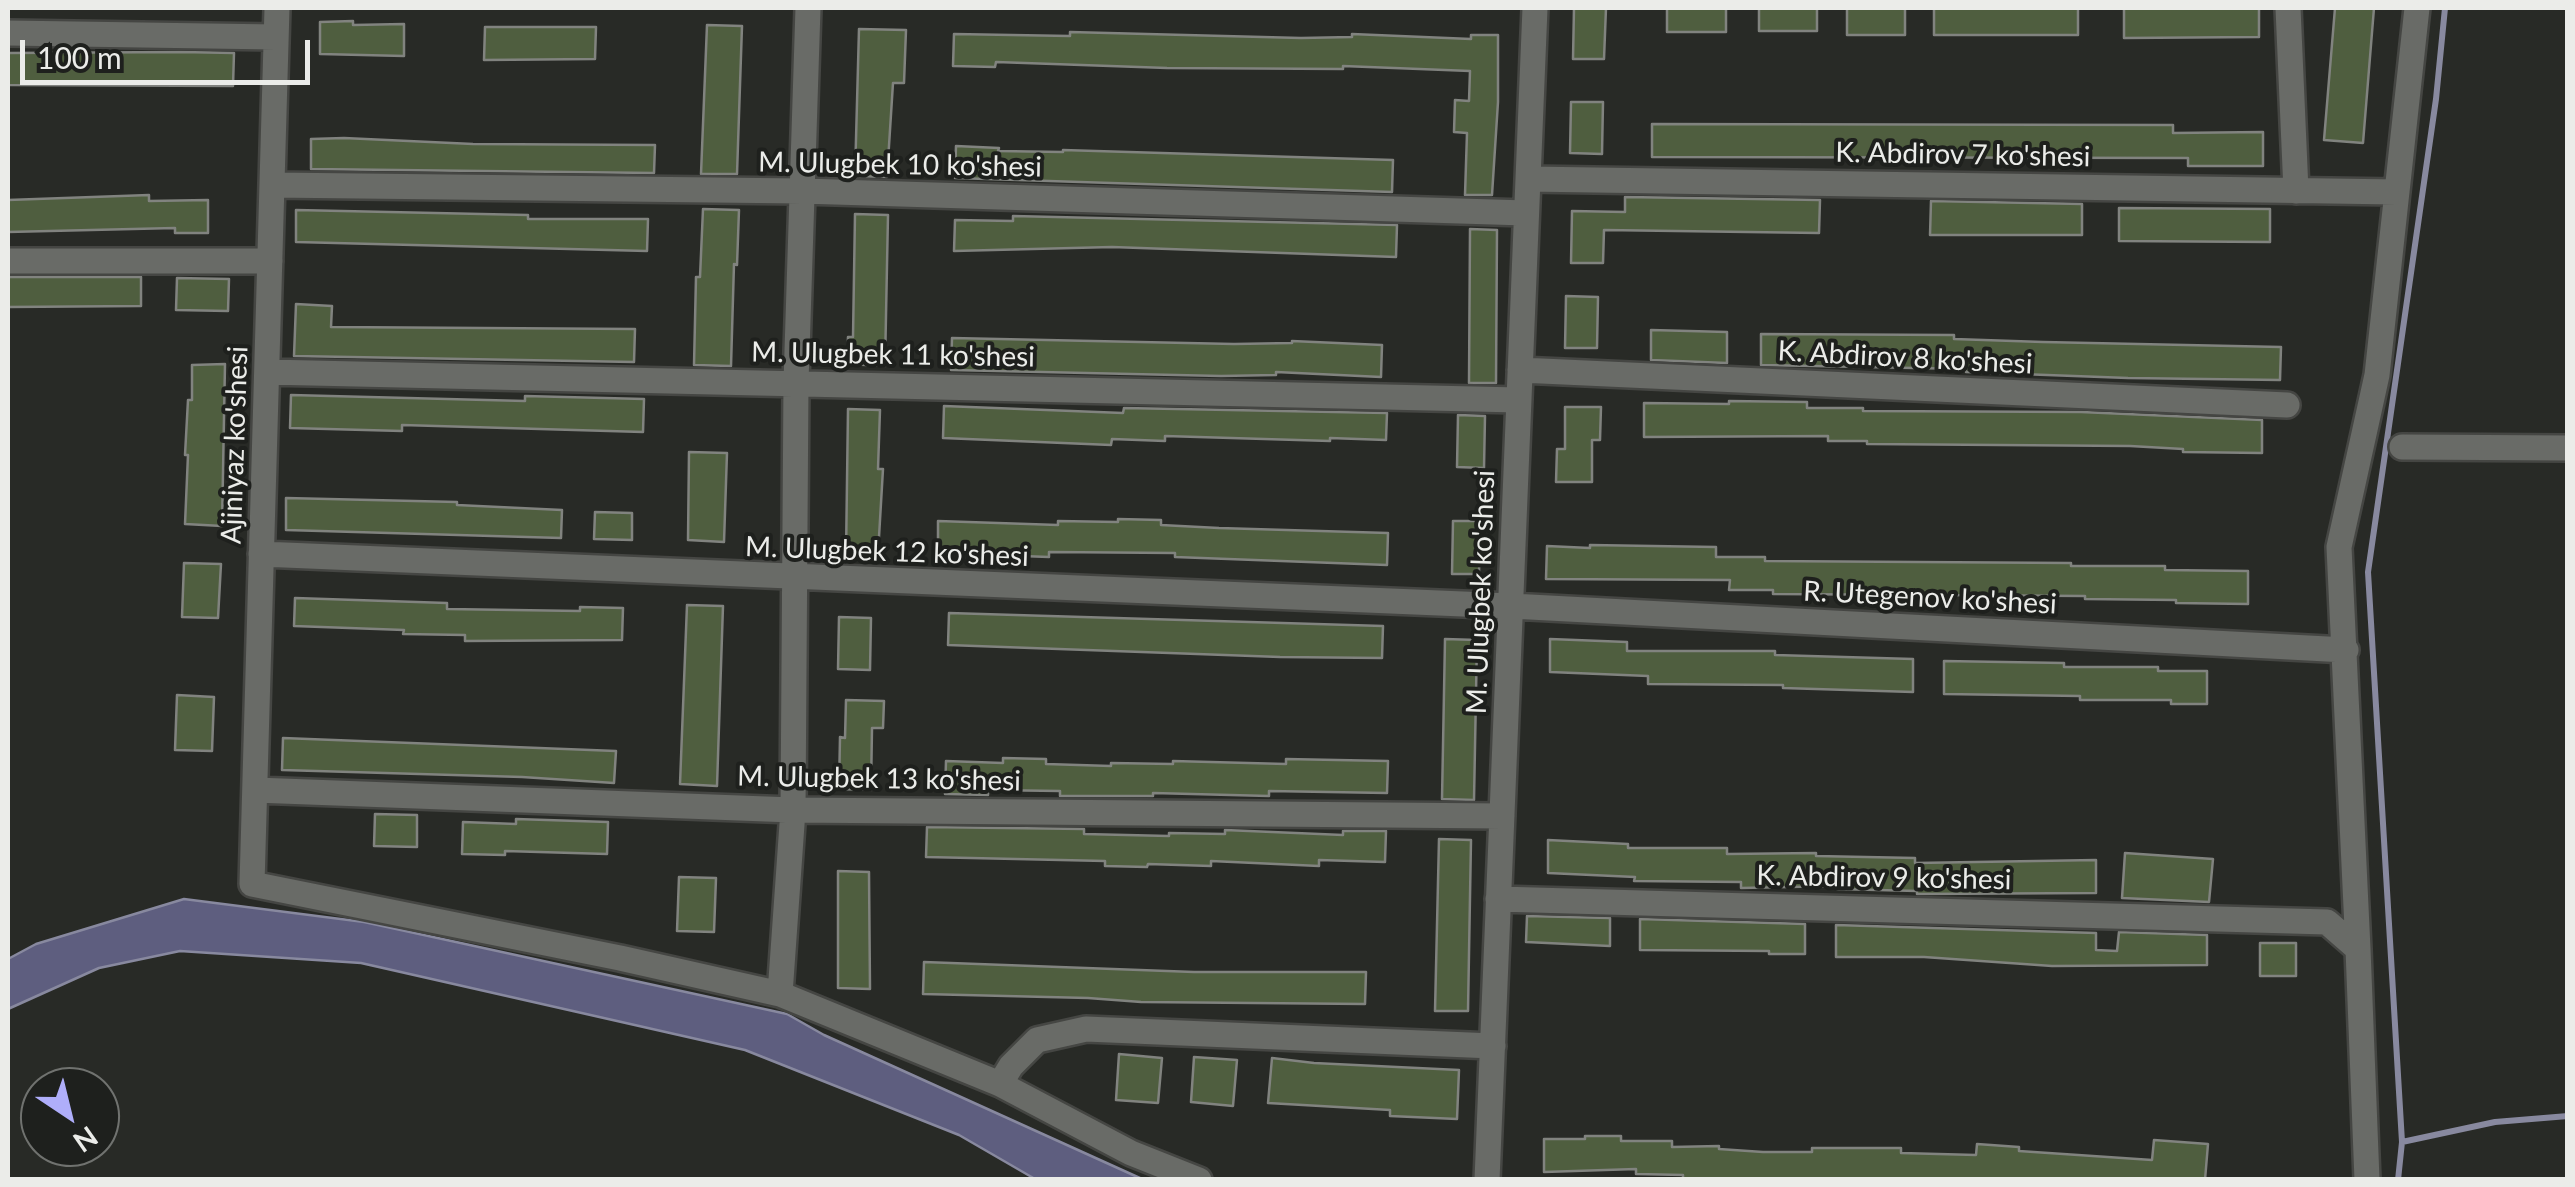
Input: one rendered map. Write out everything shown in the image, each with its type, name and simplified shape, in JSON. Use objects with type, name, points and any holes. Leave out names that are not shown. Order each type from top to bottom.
[{"type":"street","name":"Ajiniyaz ko'shesi","points":[[277,8],[252,884],[780,994]]},
{"type":"street","points":[[808,8],[796,382],[793,810],[780,994],[1000,1084],[1130,1153],[1199,1180]]},
{"type":"street","name":"M. Ulugbek ko'shesi","points":[[1488,1180],[1535,8]]},
{"type":"street","points":[[2288,8],[2296,190]]},
{"type":"street","points":[[2367,1180],[2340,546],[2376,375],[2417,8]]},
{"type":"street","points":[[8,33],[276,37]]},
{"type":"street","name":"K. Abdirov 7 ko'shesi","points":[[1528,179],[2397,192]]},
{"type":"street","name":"M. Ulugbek 10 ko'shesi","points":[[272,186],[802,192],[1526,213]]},
{"type":"street","points":[[8,262],[270,262]]},
{"type":"street","name":"K. Abdirov 8 ko'shesi","points":[[1520,370],[2287,405]]},
{"type":"street","name":"M. Ulugbek 11 ko'shesi","points":[[267,372],[1518,400]]},
{"type":"street","points":[[2402,447],[2568,448]]},
{"type":"street","name":"M. Ulugbek 12 ko'shesi","points":[[262,554],[1511,606]]},
{"type":"street","name":"R. Utegenov ko'shesi","points":[[1511,606],[2346,650]]},
{"type":"street","name":"M. Ulugbek 13 ko'shesi","points":[[255,790],[793,810],[1502,816]]},
{"type":"street","name":"K. Abdirov 9 ko'shesi","points":[[1498,898],[2268,918],[2326,922],[2358,949]]},
{"type":"street","points":[[1000,1084],[1036,1040],[1086,1030],[1493,1046]]},
{"type":"water","points":[[184,899],[364,922],[787,1014],[824,1035],[1142,1179],[1035,1179],[959,1135],[745,1050],[361,963],[180,951],[99,968],[8,1009],[8,959],[36,944]]},
{"type":"building","points":[[1574,8],[1606,8],[1604,59],[1573,59]]},
{"type":"building","points":[[1667,8],[1726,8],[1726,32],[1667,32]]},
{"type":"building","points":[[1759,8],[1817,8],[1817,31],[1759,31]]},
{"type":"building","points":[[1847,8],[1905,8],[1905,35],[1847,35]]},
{"type":"building","points":[[1934,8],[2078,8],[2078,35],[1934,35]]},
{"type":"building","points":[[2124,8],[2259,8],[2259,37],[2124,38]]},
{"type":"building","points":[[2335,8],[2374,8],[2363,143],[2324,140]]},
{"type":"building","points":[[353,21],[353,25],[404,24],[404,56],[320,54],[320,22]]},
{"type":"building","points":[[707,25],[742,26],[737,174],[701,174]]},
{"type":"building","points":[[485,27],[596,27],[595,59],[484,60]]},
{"type":"building","points":[[859,29],[906,30],[904,83],[893,83],[887,177],[855,176]]},
{"type":"building","points":[[1070,32],[1301,38],[1352,34],[1471,39],[1471,35],[1498,35],[1492,195],[1465,195],[1467,133],[1454,132],[1455,100],[1469,101],[1470,71],[996,62],[995,67],[953,66],[954,34],[1070,36]]},
{"type":"building","points":[[8,53],[234,53],[233,86],[8,85]]},
{"type":"building","points":[[1571,102],[1603,102],[1602,154],[1570,153]]},
{"type":"building","points":[[1652,124],[2173,125],[2173,133],[2263,132],[2263,166],[2188,166],[2188,158],[1652,157]]},
{"type":"building","points":[[311,139],[473,144],[655,145],[654,173],[311,169]]},
{"type":"building","points":[[956,146],[999,148],[998,151],[1393,160],[1392,192],[955,178]]},
{"type":"building","points":[[149,195],[149,201],[208,200],[208,233],[175,233],[175,228],[8,232],[8,200]]},
{"type":"building","points":[[1625,197],[1820,200],[1819,233],[1604,230],[1603,263],[1571,263],[1572,211],[1625,212]]},
{"type":"building","points":[[1931,201],[2082,204],[2082,235],[1930,235]]},
{"type":"building","points":[[2119,208],[2270,209],[2270,242],[2119,241]]},
{"type":"building","points":[[703,209],[739,210],[731,366],[694,365],[696,277],[700,277]]},
{"type":"building","points":[[296,210],[528,215],[528,219],[648,219],[647,251],[296,242]]},
{"type":"building","points":[[855,214],[888,215],[885,366],[847,364],[848,337],[853,337]]},
{"type":"building","points":[[1013,216],[1397,225],[1396,257],[1112,247],[954,251],[955,220],[1013,221]]},
{"type":"building","points":[[1470,229],[1497,230],[1496,383],[1469,383]]},
{"type":"building","points":[[8,277],[141,277],[141,306],[8,307]]},
{"type":"building","points":[[177,278],[229,279],[228,311],[176,310]]},
{"type":"building","points":[[1566,296],[1598,297],[1597,348],[1565,348]]},
{"type":"building","points":[[296,304],[332,306],[331,327],[635,329],[634,362],[294,356]]},
{"type":"building","points":[[1651,330],[1727,332],[1727,363],[1651,360]]},
{"type":"building","points":[[1761,334],[1954,335],[1954,339],[2281,347],[2280,380],[1761,365]]},
{"type":"building","points":[[952,338],[1382,345],[1381,377],[1276,372],[1221,376],[951,370]]},
{"type":"building","points":[[225,364],[222,526],[185,524],[185,455],[192,365]]},
{"type":"building","points":[[291,395],[525,401],[525,396],[644,399],[643,432],[402,425],[402,431],[290,428]]},
{"type":"building","points":[[1807,402],[1807,408],[1863,411],[2081,412],[2262,420],[2262,453],[2183,452],[2130,446],[1867,444],[1828,441],[1828,436],[1644,437],[1644,403]]},
{"type":"building","points":[[944,406],[1123,413],[1124,408],[1387,413],[1386,440],[1165,436],[1165,441],[1112,439],[1111,445],[943,438]]},
{"type":"building","points":[[1565,407],[1601,407],[1600,440],[1592,440],[1592,482],[1556,482],[1557,449],[1565,449]]},
{"type":"building","points":[[848,409],[880,410],[878,469],[883,469],[878,554],[846,554]]},
{"type":"building","points":[[1458,415],[1485,416],[1484,468],[1457,467]]},
{"type":"building","points":[[689,452],[727,453],[724,542],[688,540]]},
{"type":"building","points":[[286,498],[457,502],[562,510],[561,538],[286,530]]},
{"type":"building","points":[[595,512],[632,513],[632,540],[594,539]]},
{"type":"building","points":[[1161,520],[1161,525],[1388,533],[1387,565],[1175,557],[1175,553],[1049,552],[1049,557],[938,553],[938,521],[1058,525],[1058,521]]},
{"type":"building","points":[[1453,521],[1480,521],[1479,574],[1452,574]]},
{"type":"building","points":[[1547,546],[1716,547],[1716,557],[1765,557],[1765,561],[2071,563],[2248,571],[2248,604],[2085,596],[1773,594],[1773,590],[1729,590],[1730,580],[1546,579]]},
{"type":"building","points":[[184,563],[221,564],[218,618],[182,617]]},
{"type":"building","points":[[295,598],[447,603],[447,609],[623,608],[622,640],[465,641],[465,635],[294,626]]},
{"type":"building","points":[[687,605],[723,606],[717,786],[680,784]]},
{"type":"building","points":[[949,613],[1383,626],[1382,658],[948,645]]},
{"type":"building","points":[[839,617],[871,618],[870,670],[838,669]]},
{"type":"building","points":[[1445,639],[1477,640],[1474,800],[1442,799]]},
{"type":"building","points":[[1550,639],[1627,642],[1627,651],[1775,651],[1775,655],[1913,659],[1913,692],[1783,685],[1648,684],[1648,676],[1550,672]]},
{"type":"building","points":[[1944,661],[2207,671],[2207,704],[2080,700],[2080,696],[1944,694]]},
{"type":"building","points":[[177,695],[214,697],[212,751],[175,750]]},
{"type":"building","points":[[846,700],[884,701],[883,728],[872,728],[871,790],[839,789],[840,737],[845,738]]},
{"type":"building","points":[[283,738],[616,751],[614,783],[282,770]]},
{"type":"building","points":[[1003,758],[1111,766],[1173,761],[1388,761],[1387,793],[1269,791],[1269,796],[1060,796],[1060,791],[988,790],[988,795],[945,794],[946,761],[1003,763]]},
{"type":"building","points":[[375,814],[417,815],[417,847],[374,846]]},
{"type":"building","points":[[516,819],[608,822],[607,854],[462,854],[463,822],[516,824]]},
{"type":"building","points":[[927,827],[1084,829],[1084,834],[1169,836],[1225,834],[1225,830],[1343,835],[1343,831],[1386,831],[1385,862],[1319,860],[1319,866],[1211,861],[1211,866],[1147,867],[1105,866],[1105,861],[926,857]]},
{"type":"building","points":[[1439,839],[1471,840],[1468,1011],[1435,1011]]},
{"type":"building","points":[[1548,840],[1628,844],[1628,848],[1727,848],[1727,854],[1915,858],[1915,863],[2096,860],[2096,893],[1917,894],[1837,886],[1741,888],[1741,882],[1634,881],[1635,877],[1548,873]]},
{"type":"building","points":[[2125,853],[2213,859],[2209,902],[2122,898]]},
{"type":"building","points":[[838,871],[869,872],[870,989],[838,988]]},
{"type":"building","points":[[679,877],[716,878],[714,932],[677,931]]},
{"type":"building","points":[[1527,916],[1610,918],[1610,946],[1526,942]]},
{"type":"building","points":[[1640,919],[1805,924],[1805,954],[1640,950]]},
{"type":"building","points":[[1836,925],[2096,933],[2096,950],[2117,951],[2119,932],[2207,935],[2207,965],[2052,966],[1924,957],[1836,957]]},
{"type":"building","points":[[2260,943],[2296,943],[2296,976],[2260,976]]},
{"type":"building","points":[[924,962],[1194,972],[1366,972],[1365,1004],[1141,1002],[923,994]]},
{"type":"building","points":[[1119,1054],[1162,1058],[1158,1103],[1116,1100]]},
{"type":"building","points":[[1194,1057],[1237,1060],[1233,1106],[1191,1102]]},
{"type":"building","points":[[1272,1058],[1459,1070],[1457,1119],[1390,1116],[1390,1110],[1268,1103]]},
{"type":"building","points":[[1621,1136],[1621,1141],[1672,1141],[1672,1147],[1719,1146],[1763,1152],[1901,1148],[1901,1153],[1976,1155],[1977,1144],[2019,1147],[2019,1151],[2152,1160],[2154,1140],[2208,1144],[2205,1180],[1683,1180],[1683,1175],[1636,1174],[1636,1169],[1544,1172],[1544,1139]]},
{"type":"waterway","points":[[2398,1180],[2402,1142],[2368,572],[2436,99],[2445,8]]},
{"type":"waterway","points":[[2402,1142],[2495,1122],[2568,1116]]}]
